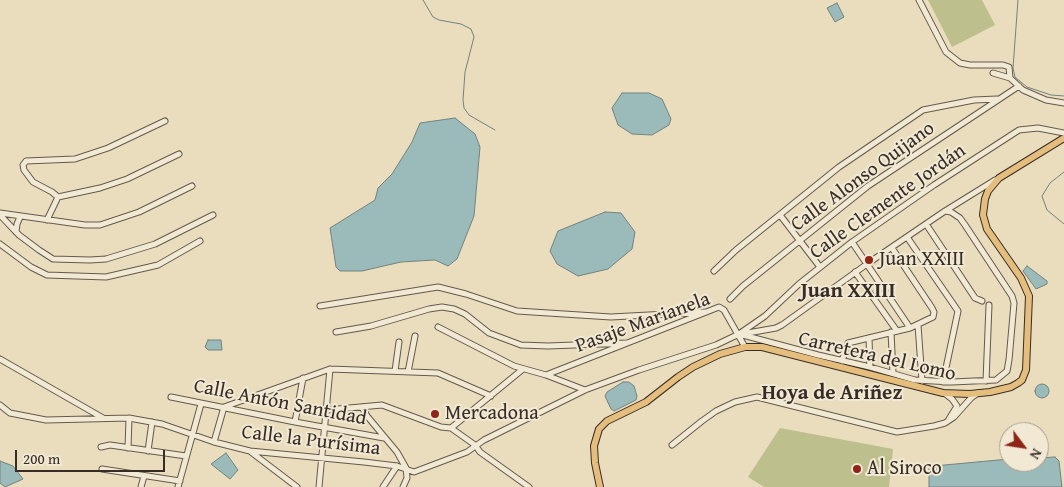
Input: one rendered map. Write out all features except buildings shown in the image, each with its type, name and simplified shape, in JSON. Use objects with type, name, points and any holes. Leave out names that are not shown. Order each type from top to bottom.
[{"type":"main road","name":"Carretera del Lomo","points":[[600,487],[594,446],[599,430],[607,421],[635,409],[678,376],[720,354],[730,351],[746,347],[762,347],[943,393],[970,394],[1012,387],[1022,380],[1026,370],[1029,296],[1021,278],[987,230],[983,215],[985,199],[988,191],[999,178],[1064,138]]},
{"type":"street","points":[[919,0],[946,52],[951,57],[960,63],[970,65],[1003,65],[1009,67],[1010,78]]},
{"type":"street","points":[[993,73],[1010,78],[1023,90],[1046,100],[1064,103]]},
{"type":"street","name":"Calle Alonso Quijano","points":[[730,299],[742,286],[868,186],[1019,86]]},
{"type":"street","points":[[714,271],[736,250],[839,167],[923,110],[974,100],[998,99]]},
{"type":"street","points":[[165,121],[108,148],[75,159],[26,161],[23,165],[24,170],[34,182],[58,197],[100,188],[127,179],[179,154]]},
{"type":"street","name":"Calle Clemente Jordán","points":[[475,445],[585,390],[725,342],[765,316],[799,284],[852,242],[934,185],[1019,130],[1038,128],[1064,133]]},
{"type":"street","points":[[739,334],[776,328],[782,325],[855,272],[999,178]]},
{"type":"street","points":[[0,214],[85,225],[100,224],[139,212],[192,186]]},
{"type":"street","points":[[47,220],[58,197]]},
{"type":"street","points":[[739,334],[922,381],[996,380],[1007,371],[1014,303],[1012,296],[966,225],[960,218],[946,211]]},
{"type":"street","points":[[0,214],[16,232],[39,250],[53,259],[61,260],[106,259],[154,244],[213,214]]},
{"type":"street","points":[[780,215],[820,267]]},
{"type":"street","points":[[16,232],[20,217]]},
{"type":"street","points":[[926,224],[975,298],[982,301]]},
{"type":"street","points":[[907,237],[958,310],[942,382]]},
{"type":"street","points":[[0,244],[31,267],[47,275],[106,277],[158,265],[200,241]]},
{"type":"street","points":[[852,242],[910,328]]},
{"type":"street","points":[[842,360],[848,343],[910,328],[933,317],[934,312],[932,308],[892,248]]},
{"type":"street","points":[[855,272],[894,332],[893,373]]},
{"type":"street","points":[[320,306],[438,287],[518,311],[611,317],[705,312]]},
{"type":"street","points":[[986,381],[989,305]]},
{"type":"street","points":[[336,332],[371,326],[442,307],[454,309],[465,314],[488,333],[521,345],[548,346],[627,343]]},
{"type":"street","name":"Pasaje Marianela","points":[[546,375],[719,307],[724,310],[739,334]]},
{"type":"street","points":[[918,325],[922,381]]},
{"type":"street","points":[[438,327],[523,369],[546,375],[585,390]]},
{"type":"street","points":[[739,334],[746,347]]},
{"type":"street","points":[[408,372],[415,336]]},
{"type":"street","points":[[869,338],[870,367]]},
{"type":"street","points":[[395,372],[399,342]]},
{"type":"street","points":[[725,342],[730,351]]},
{"type":"street","points":[[716,345],[720,354]]},
{"type":"street","points":[[0,359],[103,418]]},
{"type":"street","points":[[214,442],[224,408],[330,369],[438,373],[492,396]]},
{"type":"street","points":[[319,487],[330,369]]},
{"type":"street","points":[[451,428],[523,369]]},
{"type":"street","points":[[295,422],[303,378]]},
{"type":"street","points":[[672,445],[716,411],[735,402],[756,397],[897,432],[945,423],[980,392]]},
{"type":"street","points":[[943,393],[952,398],[957,406],[945,423]]},
{"type":"street","name":"Calle Antón Santidad","points":[[171,397],[384,438]]},
{"type":"street","points":[[102,469],[179,484],[201,404]]},
{"type":"street","name":"Calle la Purísima","points":[[0,405],[10,413],[46,420],[68,421],[129,418],[152,422],[250,452],[397,466],[414,472],[467,452],[475,445]]},
{"type":"street","points":[[327,410],[382,405],[441,427],[451,428],[475,445],[480,452],[529,487]]},
{"type":"street","points":[[362,407],[384,438],[397,452],[406,468],[407,478],[403,487]]},
{"type":"street","points":[[128,448],[129,418]]},
{"type":"street","points":[[148,451],[152,422]]},
{"type":"street","points":[[101,446],[110,445],[186,456]]},
{"type":"street","points":[[250,452],[297,487]]},
{"type":"street","points":[[383,487],[397,466]]},
{"type":"street","points":[[142,487],[144,476]]},
{"type":"green space","points":[[928,0],[982,0],[995,25],[952,47]]},
{"type":"green space","points":[[780,428],[893,449],[889,487],[764,487],[748,477]]},
{"type":"water","points":[[837,3],[844,17],[835,22],[827,8]]},
{"type":"water","points":[[622,93],[649,93],[662,99],[671,119],[669,125],[652,135],[632,134],[618,125],[612,108]]},
{"type":"water","points":[[455,118],[475,134],[480,147],[474,216],[457,259],[448,266],[435,260],[401,262],[362,271],[340,271],[336,267],[330,228],[375,200],[378,188],[392,174],[412,142],[420,123]]},
{"type":"water","points":[[605,212],[621,213],[635,232],[632,249],[608,269],[578,276],[557,264],[550,251],[558,231]]},
{"type":"water","points":[[1027,266],[1047,281],[1047,284],[1036,289],[1023,271]]},
{"type":"water","points":[[208,340],[221,340],[222,350],[208,350],[205,347]]},
{"type":"water","points":[[623,382],[629,382],[634,386],[637,396],[636,400],[614,411],[611,409],[605,396],[607,392]]},
{"type":"water","points":[[1039,384],[1045,384],[1049,391],[1045,398],[1039,398],[1035,394],[1035,388]]},
{"type":"water","points":[[226,453],[238,470],[230,479],[211,464]]},
{"type":"water","points":[[1049,457],[1055,457],[1059,461],[1062,487],[929,487],[929,468],[934,466],[999,460],[999,472],[1049,472]]},
{"type":"water","points":[[0,461],[13,466],[23,479],[5,487],[0,483]]},
{"type":"waterway","points":[[423,0],[433,17],[461,24],[471,29],[474,37],[465,72],[464,108],[469,115],[495,130]]},
{"type":"waterway","points":[[1018,0],[1013,68],[1015,77],[1027,87],[1051,95],[1064,96]]},
{"type":"waterway","points":[[1064,172],[1050,183],[1042,196],[1047,210],[1064,224]]},
{"type":"place","name":"Juan XXIII","points":[[869,260]]},
{"type":"place","name":"Mercadona","points":[[435,414]]},
{"type":"place","name":"Al Siroco","points":[[857,469]]},
{"type":"district","name":"Juan XXIII","points":[[848,292]]},
{"type":"district","name":"Hoya de Ariñez","points":[[832,394]]}]
